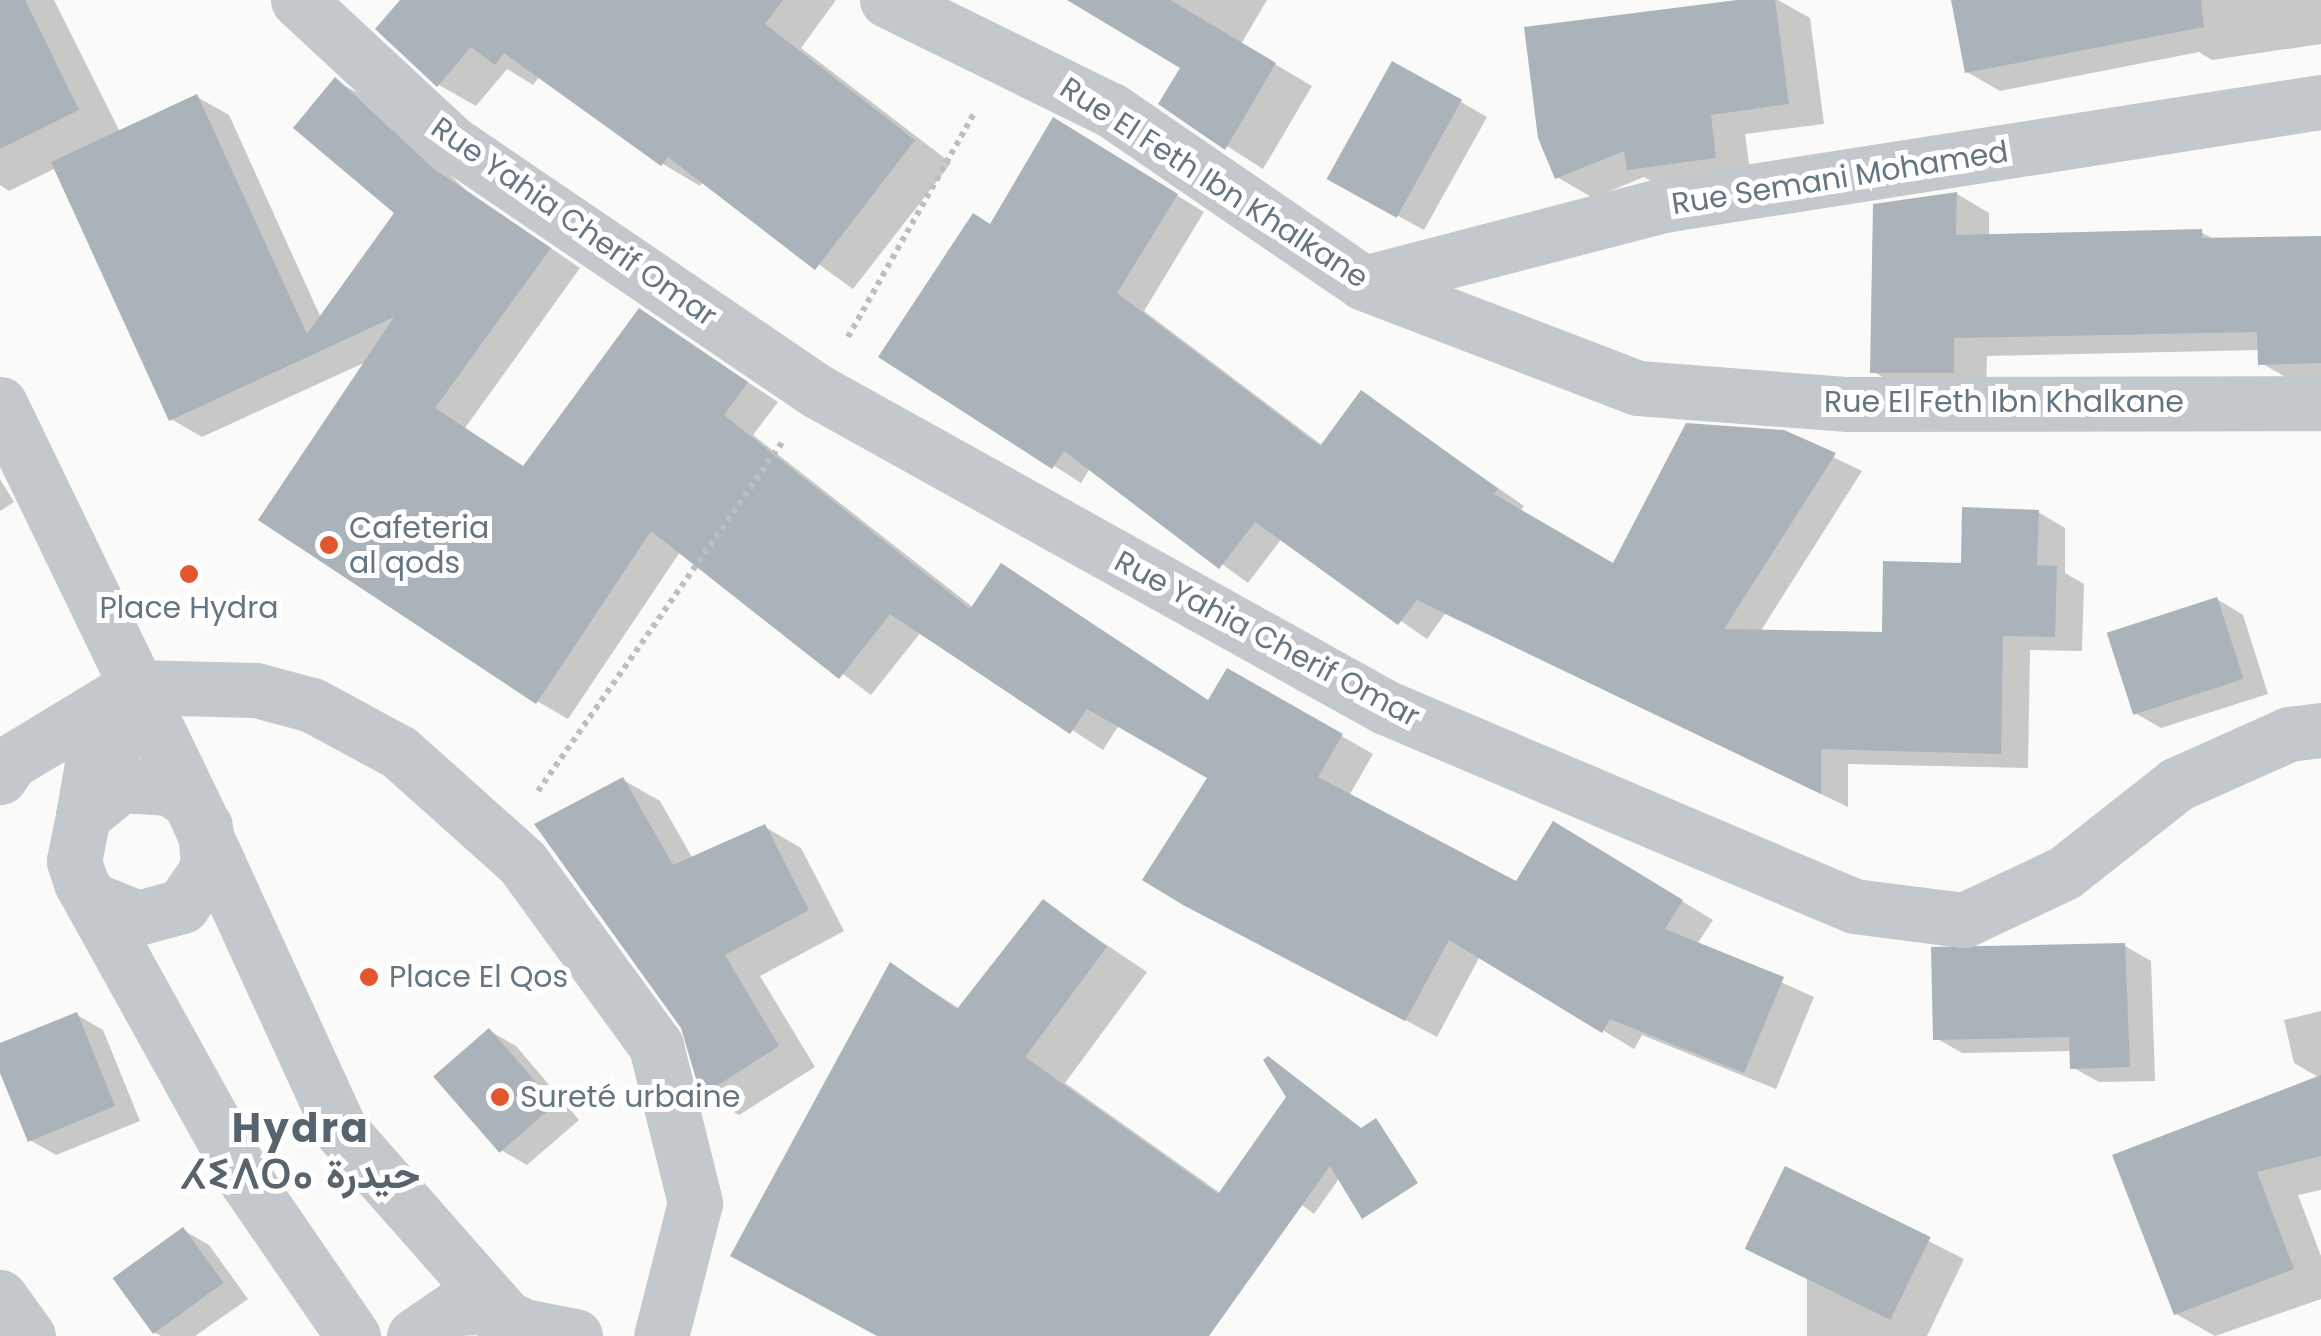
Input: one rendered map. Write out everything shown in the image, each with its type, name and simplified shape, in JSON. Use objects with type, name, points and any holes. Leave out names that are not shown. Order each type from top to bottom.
[{"type":"street","name":"Rue Yahia Cherif Omar","points":[[298,0],[452,143],[817,391],[1384,707],[1854,906],[1964,920],[2064,874],[2177,784],[2289,734],[2321,730]]},
{"type":"street","name":"Rue El Feth Ibn Khalkane","points":[[886,0],[1007,55],[1111,110],[1364,283],[1638,388],[1848,404],[2321,402]]},
{"type":"street","name":"Rue Semani Mohamed","points":[[1364,283],[1662,205],[2321,102]]},
{"type":"street","points":[[0,404],[142,703],[203,821],[339,1128],[533,1328]]},
{"type":"street","points":[[3,763],[142,703],[256,690],[312,705],[399,752],[522,862],[656,1046],[696,1203],[661,1336]]},
{"type":"street","points":[[142,703],[92,764],[74,861],[247,1182],[353,1336]]},
{"type":"street","points":[[83,816],[121,785],[146,783],[170,788],[203,821],[208,868],[182,906],[138,918],[96,901]]},
{"type":"street","points":[[0,1297],[28,1336]]},
{"type":"street","points":[[414,1336],[455,1308],[533,1328]]},
{"type":"path","points":[[502,845],[817,391],[1007,55]]},
{"type":"building","points":[[0,0],[25,0],[79,110],[0,149]]},
{"type":"building","points":[[400,0],[783,0],[765,24],[915,140],[815,270],[668,157],[661,166],[504,53],[495,65],[471,47],[437,87],[375,29]]},
{"type":"building","points":[[1067,0],[1170,0],[1276,63],[1225,150],[1158,104],[1180,68]]},
{"type":"building","points":[[1737,0],[1775,0],[1789,104],[1711,115],[1716,158],[1627,170],[1624,151],[1555,179],[1538,138],[1524,27]]},
{"type":"building","points":[[1951,0],[2201,0],[2204,27],[1965,73]]},
{"type":"building","points":[[1392,61],[1462,100],[1397,218],[1327,179]]},
{"type":"building","points":[[335,77],[434,169],[551,248],[435,408],[523,466],[639,308],[748,382],[724,415],[970,609],[1001,563],[1208,700],[1227,668],[1343,734],[1318,777],[1516,881],[1553,821],[1683,900],[1665,929],[1784,977],[1744,1073],[1610,1019],[1602,1033],[1449,940],[1405,1021],[1183,905],[1142,880],[1207,778],[1087,709],[1070,734],[890,614],[839,679],[651,531],[536,704],[258,520],[394,317],[169,421],[51,162],[197,94],[307,334],[394,213],[293,128]]},
{"type":"building","points":[[1053,117],[1178,194],[1117,293],[1320,446],[1361,390],[1498,489],[1494,494],[1613,563],[1686,423],[1784,430],[1836,453],[1724,629],[1882,632],[1883,561],[1961,563],[1962,507],[2039,510],[2037,565],[2057,566],[2055,637],[2003,636],[2001,754],[1821,749],[1821,794],[1417,600],[1398,625],[1255,522],[1219,569],[1064,451],[1052,469],[878,357],[973,213],[990,224]]},
{"type":"building","points":[[1957,192],[1956,235],[2202,229],[2202,238],[2321,236],[2321,363],[2258,365],[2257,332],[1954,338],[1954,373],[1870,373],[1873,204]]},
{"type":"building","points":[[2217,597],[2244,679],[2133,715],[2107,633]]},
{"type":"building","points":[[623,777],[673,865],[765,824],[809,910],[725,955],[779,1046],[701,1096],[681,1028],[534,824]]},
{"type":"building","points":[[1043,899],[1107,947],[1025,1057],[1218,1194],[1286,1097],[1263,1060],[1268,1056],[1361,1128],[1376,1118],[1418,1183],[1362,1219],[1330,1166],[1209,1336],[877,1336],[730,1256],[890,962],[957,1009]]},
{"type":"building","points":[[2125,943],[2130,1067],[2070,1069],[2069,1037],[1933,1040],[1931,947]]},
{"type":"building","points":[[77,1012],[115,1106],[28,1142],[0,1073],[0,1043]]},
{"type":"building","points":[[489,1028],[555,1104],[499,1153],[433,1077]]},
{"type":"building","points":[[2321,1075],[2321,1156],[2257,1172],[2294,1269],[2174,1315],[2112,1155]]},
{"type":"building","points":[[1785,1166],[1931,1237],[1890,1320],[1745,1249]]},
{"type":"building","points":[[183,1227],[224,1283],[153,1334],[113,1278]]},
{"type":"place","name":"Cafeteria al qods","points":[[329,545]]},
{"type":"place","name":"Place Hydra","points":[[189,574]]},
{"type":"place","name":"Place El Qos","points":[[369,977]]},
{"type":"place","name":"Sureté urbaine","points":[[500,1097]]},
{"type":"district","name":"Hydra ⵃⵉⴷⵔⴰ حيدرة","points":[[301,1151]]}]
